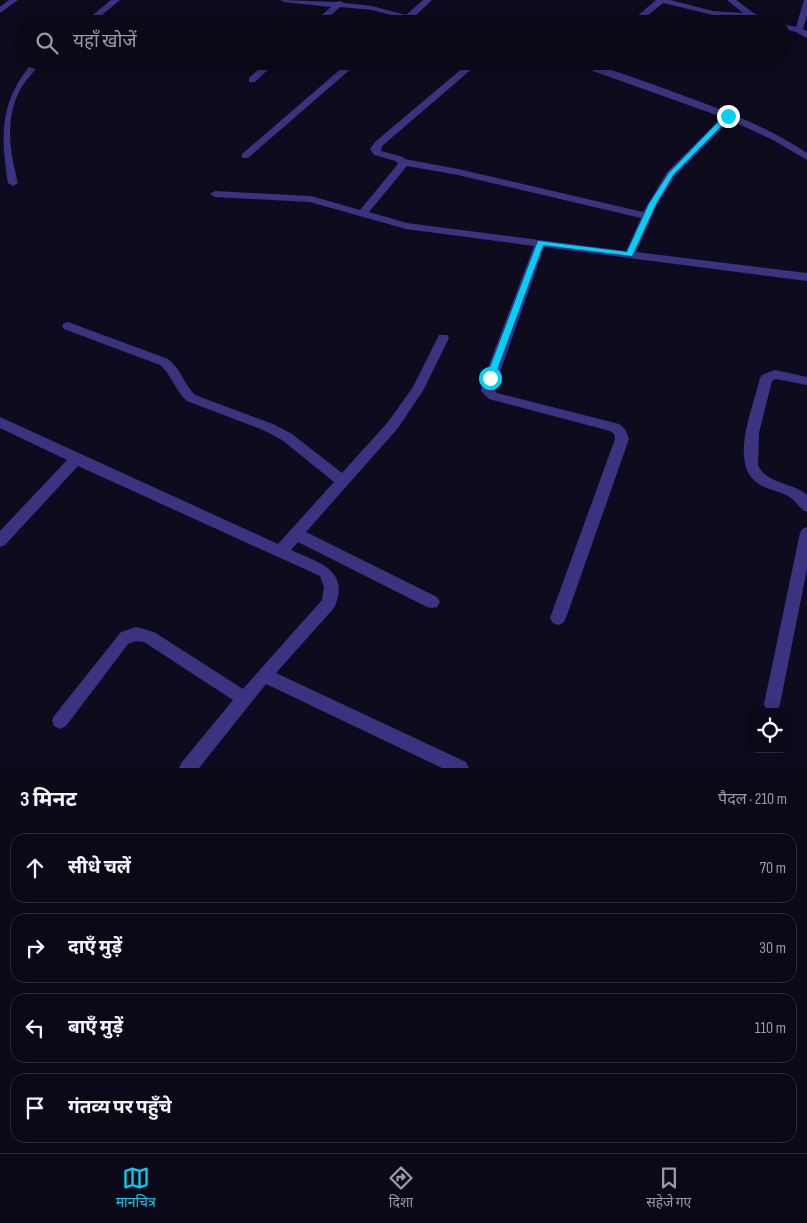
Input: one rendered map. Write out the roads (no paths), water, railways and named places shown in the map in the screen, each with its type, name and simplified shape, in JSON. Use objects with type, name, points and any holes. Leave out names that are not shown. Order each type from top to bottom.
[{"type":"street","points":[[0,11],[14,0]]},
{"type":"street","points":[[97,15],[116,0]]},
{"type":"street","points":[[284,0],[341,2],[400,15]]},
{"type":"street","points":[[410,15],[428,0]]},
{"type":"street","points":[[643,15],[661,0],[713,13],[739,15]]},
{"type":"street","points":[[731,0],[751,15]]},
{"type":"street","points":[[799,30],[807,1]]},
{"type":"street","points":[[326,15],[341,2]]},
{"type":"street","points":[[792,28],[807,35]]},
{"type":"street","points":[[13,183],[4,161],[1,130],[6,105],[12,91],[30,70]]},
{"type":"street","points":[[252,80],[263,70]]},
{"type":"street","points":[[245,156],[345,70]]},
{"type":"street","points":[[466,70],[378,144],[375,149],[377,152],[403,162],[458,172],[647,216]]},
{"type":"street","points":[[602,70],[728,116],[780,138],[807,157]]},
{"type":"street","points":[[630,254],[647,216],[671,174],[728,116]]},
{"type":"street","points":[[362,214],[402,166],[403,162]]},
{"type":"street","points":[[215,194],[311,200],[406,226],[807,277]]},
{"type":"street","points":[[540,243],[490,378],[487,391],[493,396],[614,427],[620,432],[622,439],[558,618]]},
{"type":"street","points":[[68,326],[164,362],[175,373],[182,391],[191,398],[268,427],[287,437],[342,480]]},
{"type":"street","points":[[280,552],[342,480],[393,425],[418,389],[443,338]]},
{"type":"street","points":[[807,382],[775,374],[766,378],[751,446],[751,466],[756,475],[765,482],[792,491],[807,506]]},
{"type":"street","points":[[1,424],[325,572],[332,582],[332,593],[329,603],[264,675],[188,768]]},
{"type":"street","points":[[0,541],[76,459]]},
{"type":"street","points":[[772,704],[807,533]]},
{"type":"street","points":[[296,534],[432,602]]},
{"type":"street","points":[[60,721],[123,639],[131,634],[139,633],[149,637],[245,699]]},
{"type":"street","points":[[264,675],[460,768]]}]
